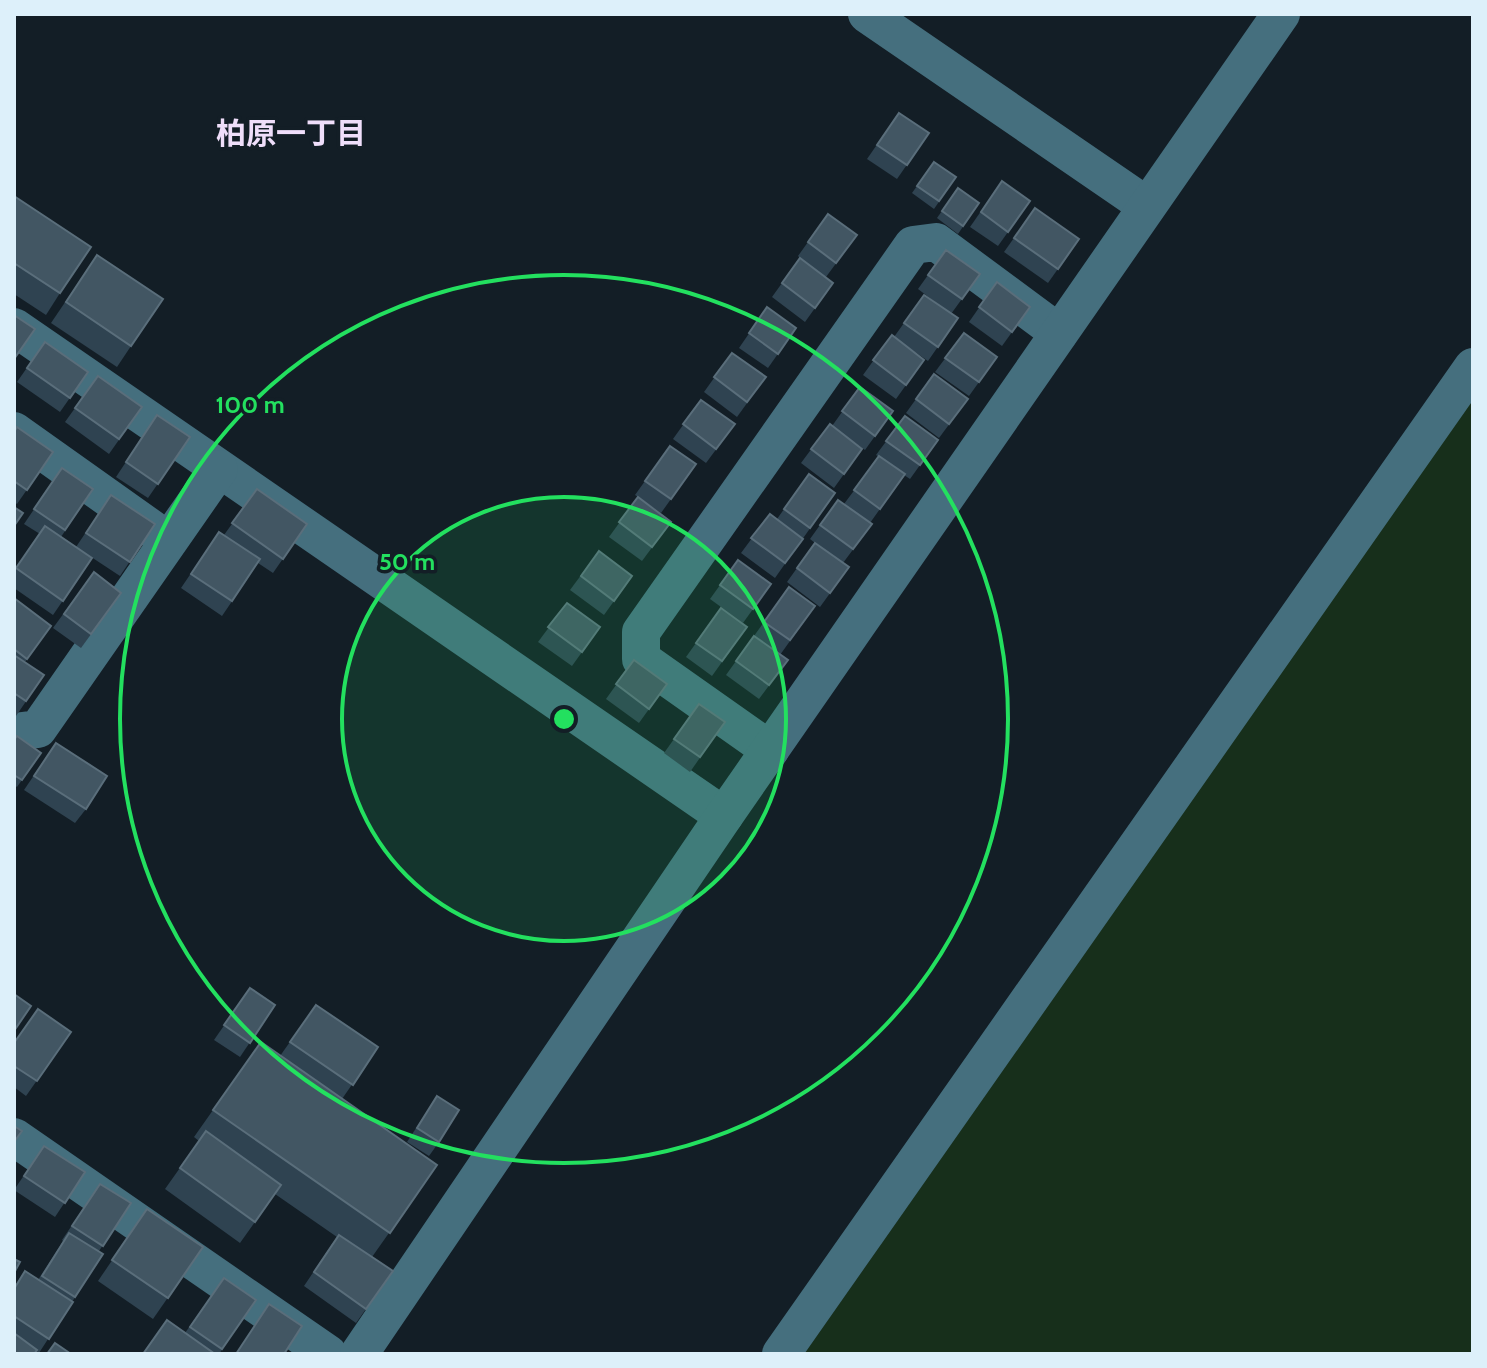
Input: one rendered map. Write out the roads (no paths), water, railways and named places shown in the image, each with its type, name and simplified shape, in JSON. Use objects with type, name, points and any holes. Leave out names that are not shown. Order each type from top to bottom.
[{"type":"street","points":[[867,14],[1147,206]]},
{"type":"street","points":[[359,1354],[724,816],[1281,14]]},
{"type":"street","points":[[770,750],[641,659],[641,632],[913,245],[936,242],[1059,333]]},
{"type":"street","points":[[14,327],[724,816]]},
{"type":"street","points":[[781,1354],[1473,367]]},
{"type":"street","points":[[14,431],[169,541]]},
{"type":"street","points":[[14,732],[38,729],[219,469]]},
{"type":"street","points":[[19,1150],[328,1354]]},
{"type":"district","name":"柏原一丁目","points":[[291,133]]}]
